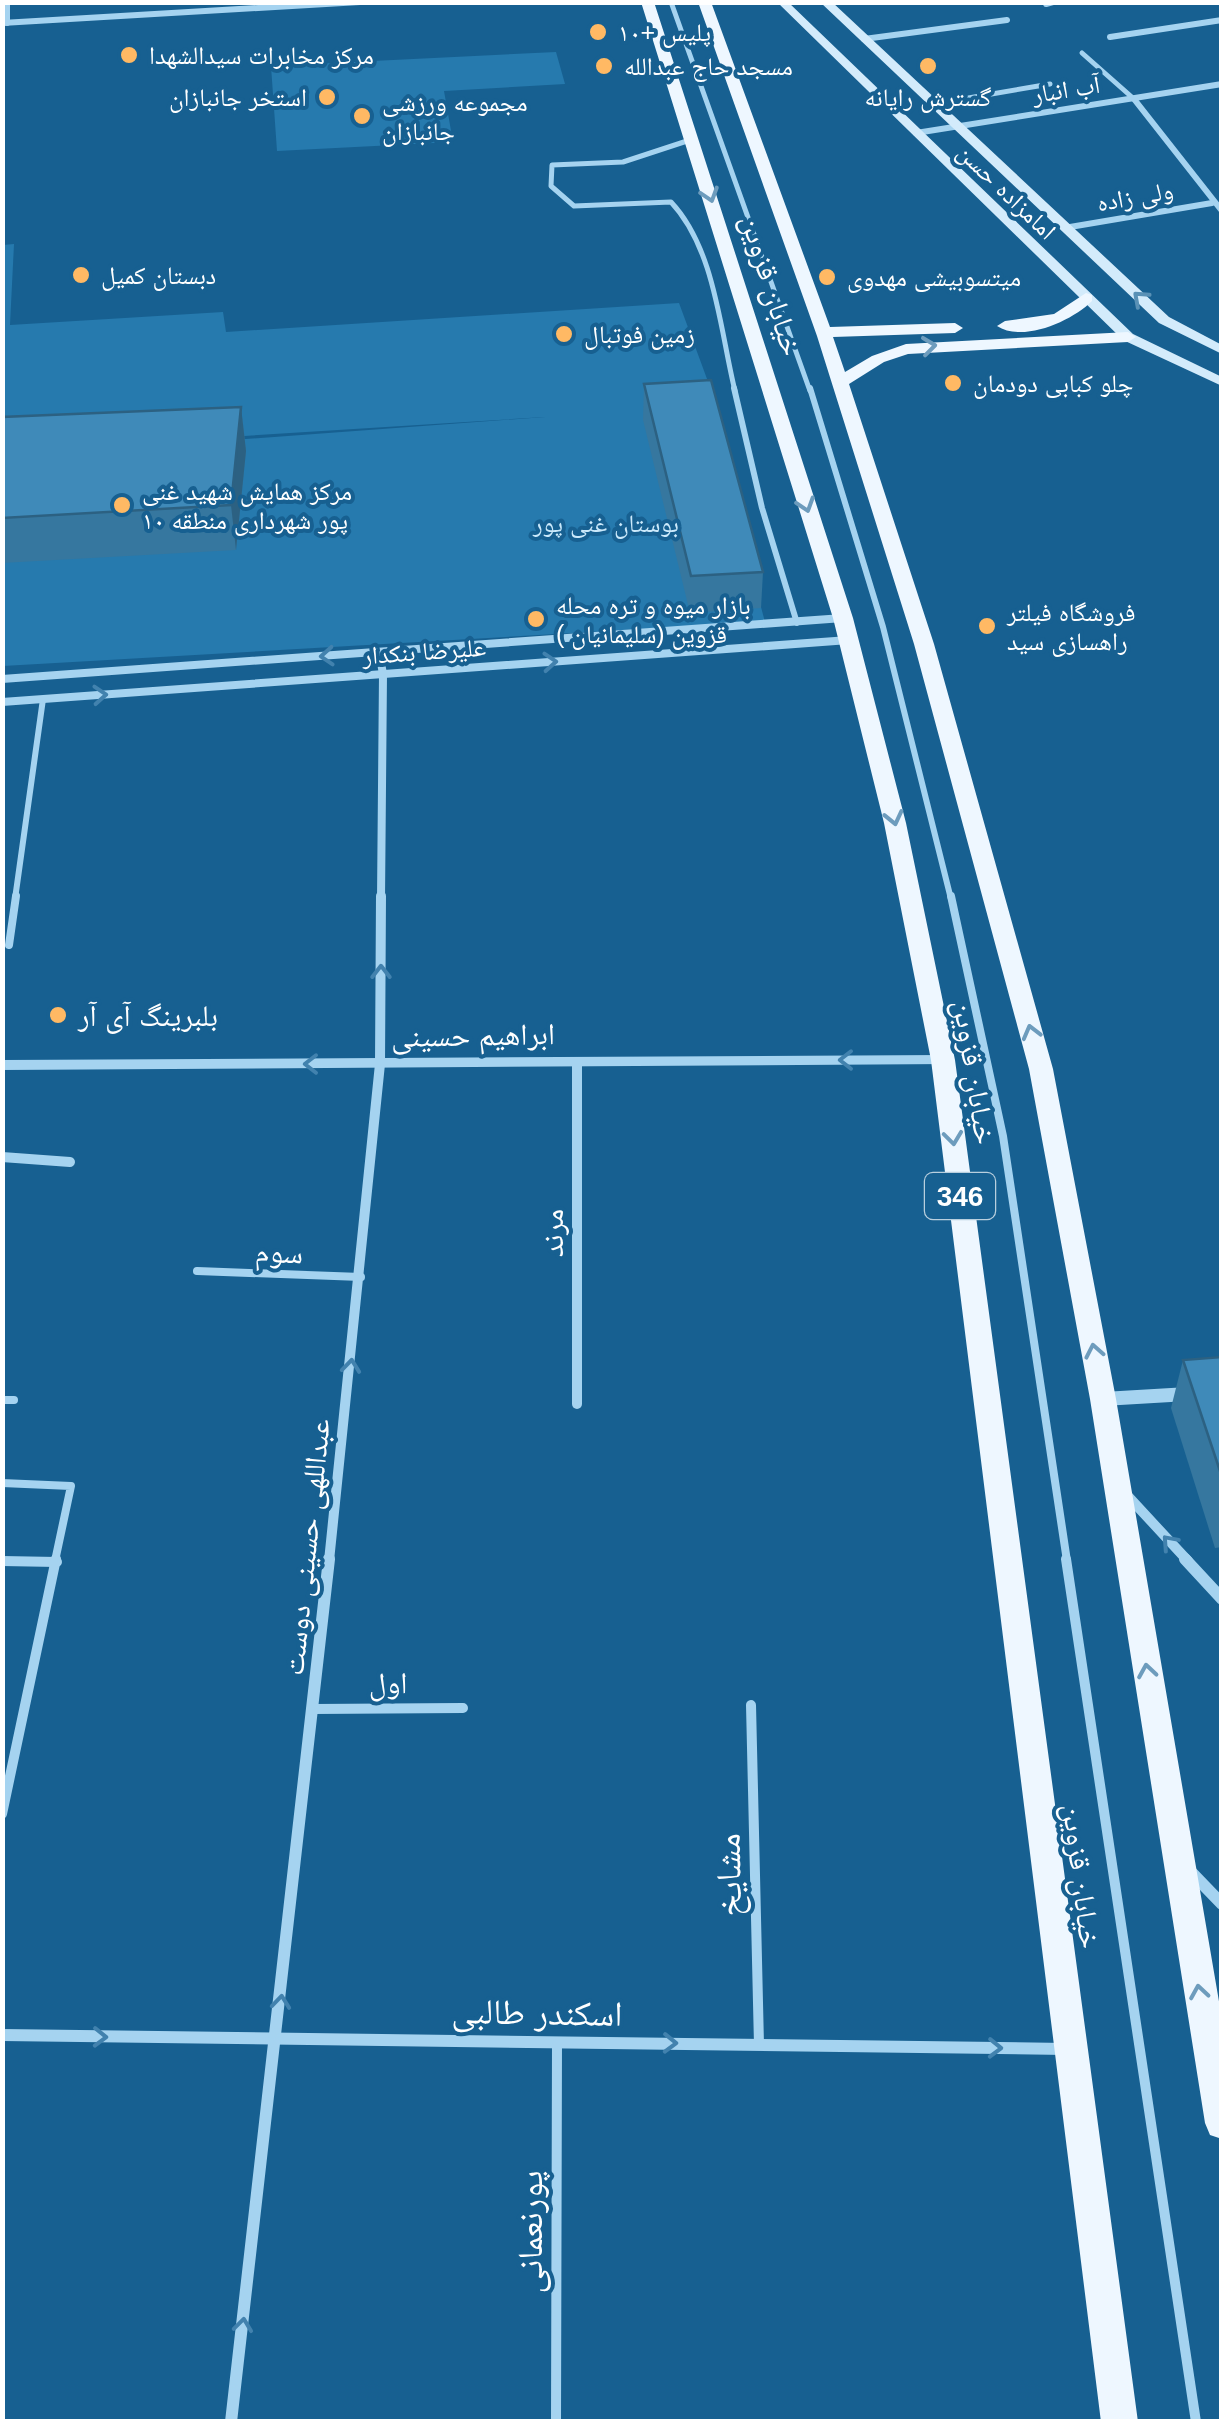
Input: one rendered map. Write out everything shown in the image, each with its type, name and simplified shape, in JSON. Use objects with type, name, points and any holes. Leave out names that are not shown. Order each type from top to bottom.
[{"type":"main road","name":"خیابان قزوین","points":[[647,2],[846,629],[895,823],[943,1060],[1120,2422]]},
{"type":"main road","name":"خیابان قزوین","points":[[704,2],[823,332],[924,644],[1041,1069],[1103,1399],[1222,2123]]},
{"type":"main road","name":"امامزاده حسن","points":[[782,2],[1128,337],[1222,382]]},
{"type":"main road","name":"امامزاده حسن","points":[[825,2],[1164,320],[1222,350]]},
{"type":"main road","points":[[823,332],[1034,324],[1072,314],[1086,298]]},
{"type":"main road","points":[[840,382],[878,359],[906,348],[1128,337]]},
{"type":"street","points":[[7,2],[5,23],[360,2]]},
{"type":"street","points":[[157,2],[159,14]]},
{"type":"street","points":[[864,39],[1007,20]]},
{"type":"street","points":[[1110,36],[1222,20]]},
{"type":"street","name":"آب انبار","points":[[916,134],[1222,84]]},
{"type":"street","points":[[1134,99],[1222,211]]},
{"type":"street","name":"ولی زاده","points":[[1064,228],[1212,203]]},
{"type":"street","name":"علیرضا بنکدار","points":[[2,679],[797,623],[846,629]]},
{"type":"street","name":"علیرضا بنکدار","points":[[2,702],[383,674],[846,629]]},
{"type":"street","name":"عبداللهی حسینی دوست","points":[[231,2422],[277,2039],[380,1064],[383,674],[379,652]]},
{"type":"street","name":"ابراهیم حسینی","points":[[2,1065],[943,1060]]},
{"type":"street","name":"مرند","points":[[577,1062],[578,1404]]},
{"type":"street","points":[[2,1157],[70,1162]]},
{"type":"street","points":[[1103,1399],[1222,1392]]},
{"type":"street","points":[[1117,1484],[1222,1600]]},
{"type":"street","points":[[1177,1857],[1222,1904]]},
{"type":"street","name":"اسکندر طالبی","points":[[2,2036],[1072,2048]]},
{"type":"lane","points":[[671,2],[796,346],[883,626],[960,932],[1003,1136],[1196,2422]]},
{"type":"lane","points":[[1082,53],[1134,99]]},
{"type":"lane","points":[[933,104],[1050,84]]},
{"type":"lane","points":[[692,139],[646,160],[614,166],[552,164],[551,186],[574,206],[670,202],[688,220],[704,260],[762,508],[797,623]]},
{"type":"lane","points":[[9,945],[44,699]]},
{"type":"lane","name":"سوم","points":[[196,1272],[360,1277]]},
{"type":"lane","points":[[2,1400],[14,1400]]},
{"type":"lane","points":[[2,1482],[71,1486],[2,1814]]},
{"type":"lane","points":[[2,1561],[57,1562]]},
{"type":"lane","name":"مشایخ","points":[[752,1704],[759,2045]]},
{"type":"lane","name":"اول","points":[[313,1709],[464,1708]]},
{"type":"lane","name":"پورنعمانی","points":[[556,2422],[557,2042]]},
{"type":"green space","name":"مجموعه ورزشی جانبازان","points":[[556,52],[565,84],[444,91],[453,142],[277,151],[271,66]]},
{"type":"green space","name":"بوستان غنی پور","points":[[14,244],[10,325],[223,312],[226,332],[679,303],[717,406],[710,415],[765,622],[3,666],[3,457],[545,417],[3,451],[3,245]]},
{"type":"building","points":[[711,380],[763,572],[691,576],[644,384]]},
{"type":"building","points":[[241,407],[231,505],[2,518],[2,417]]},
{"type":"building","points":[[1222,1357],[1222,1477],[1183,1360]]},
{"type":"place","name":"پلیس +۱۰","points":[[598,32]]},
{"type":"place","name":"مرکز مخابرات سیدالشهدا","points":[[129,55]]},
{"type":"place","name":"مسجد حاج عبدالله","points":[[604,66]]},
{"type":"place","name":"گسترش رایانه","points":[[928,66]]},
{"type":"place","name":"استخر جانبازان","points":[[327,97]]},
{"type":"place","name":"مجموعه ورزشی جانبازان","points":[[362,116]]},
{"type":"place","name":"دبستان کمیل","points":[[81,275]]},
{"type":"place","name":"میتسوبیشی مهدوی","points":[[827,277]]},
{"type":"place","name":"زمین فوتبال","points":[[564,334]]},
{"type":"place","name":"چلو کبابی دودمان","points":[[953,383]]},
{"type":"place","name":"مرکز همایش شهید غنی پور شهرداری منطقه ۱۰","points":[[122,505]]},
{"type":"place","name":"بازار میوه و تره محله قزوین (سلیمانیان )","points":[[536,619]]},
{"type":"place","name":"فروشگاه فیلتر راهسازی سید","points":[[987,626]]},
{"type":"place","name":"بلبرینگ آی آر","points":[[58,1015]]}]
